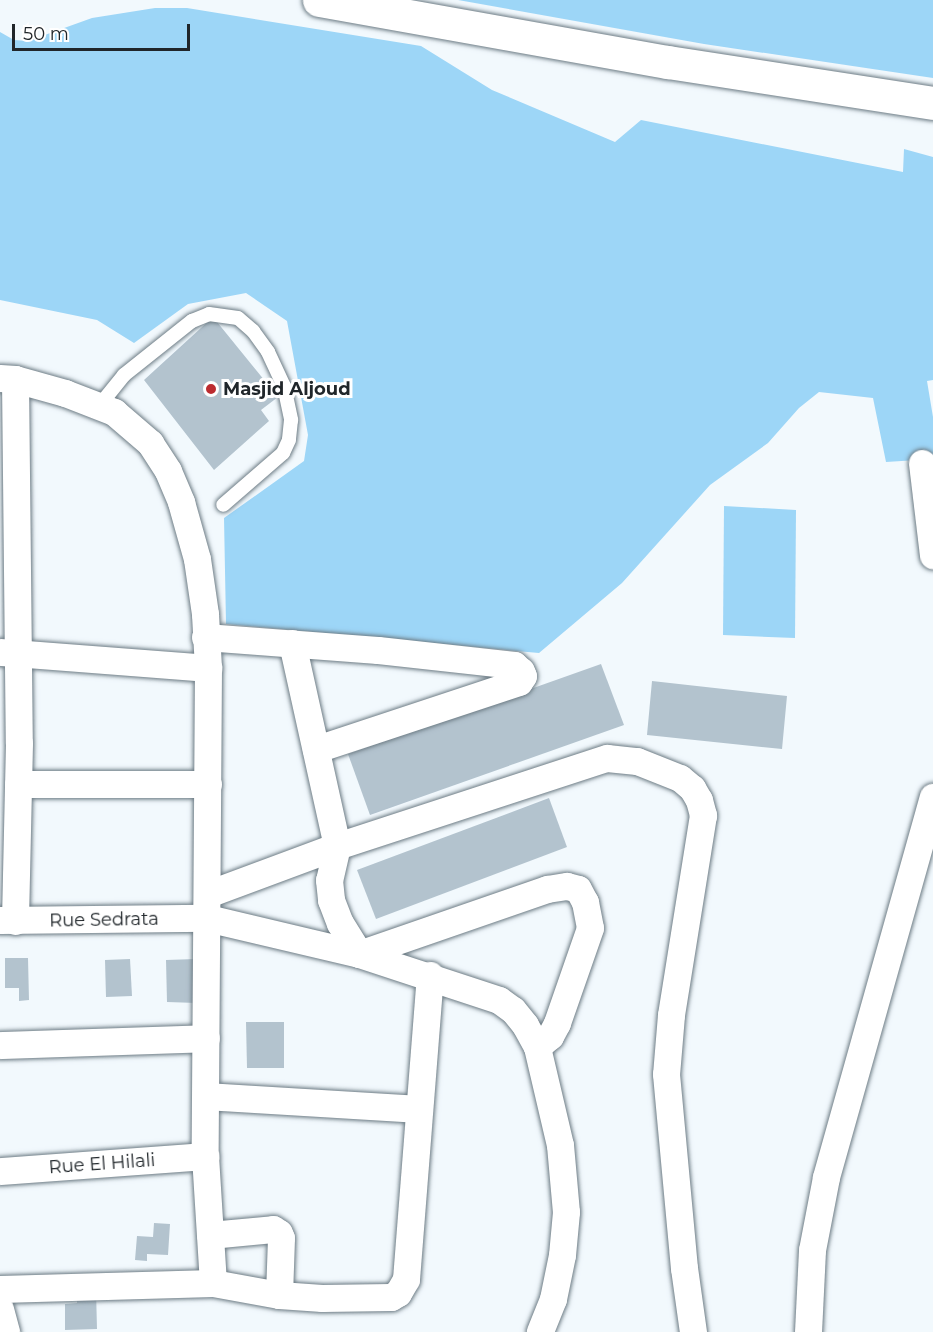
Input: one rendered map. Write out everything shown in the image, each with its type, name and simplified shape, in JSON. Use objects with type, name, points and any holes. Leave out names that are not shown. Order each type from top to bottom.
[{"type":"street","points":[[319,0],[656,60],[933,104]]},
{"type":"street","points":[[8,920],[18,784],[10,743],[8,379],[65,393],[114,412],[150,443],[168,471],[181,502],[196,559],[205,614],[208,668],[205,1156],[213,1283]]},
{"type":"street","points":[[922,463],[933,555]]},
{"type":"street","points":[[206,637],[514,665],[523,676],[519,682],[316,749]]},
{"type":"street","points":[[292,644],[337,846],[329,880],[331,900],[340,923],[359,954]]},
{"type":"street","points":[[10,653],[208,668]]},
{"type":"street","points":[[208,906],[337,846],[607,758],[637,761],[680,778],[692,788],[699,800],[703,815],[670,1015],[666,1074],[684,1268],[693,1332]]},
{"type":"street","points":[[18,784],[208,784]]},
{"type":"street","points":[[808,1332],[812,1250],[818,1211],[933,797]]},
{"type":"street","points":[[359,954],[547,889],[567,886],[578,890],[585,902],[590,928],[557,1023],[549,1036],[537,1047]]},
{"type":"street","points":[[208,906],[430,975],[499,1000],[525,1024],[537,1047],[560,1145],[566,1212],[562,1255],[555,1288],[540,1332]]},
{"type":"street","name":"Rue Sedrata","points":[[8,920],[208,906]]},
{"type":"street","points":[[0,1289],[213,1283],[279,1295],[391,1297],[402,1288],[406,1279],[430,975]]},
{"type":"street","points":[[0,1045],[206,1038]]},
{"type":"street","points":[[206,1096],[418,1109]]},
{"type":"street","name":"Rue El Hilali","points":[[0,1171],[205,1156]]},
{"type":"street","points":[[210,1235],[273,1229],[279,1233],[281,1238],[279,1295]]},
{"type":"street","points":[[0,1309],[6,1332]]},
{"type":"lane","points":[[99,406],[124,375],[192,321],[209,314],[238,318],[253,331],[268,352],[284,386],[291,420],[289,440],[283,453],[223,505]]},
{"type":"shaded area","points":[[458,0],[933,0],[933,78],[704,44]]},
{"type":"shaded area","points":[[155,8],[187,8],[421,46],[492,90],[615,142],[641,120],[903,172],[904,149],[933,157],[933,380],[927,381],[933,417],[933,459],[886,462],[873,398],[819,392],[799,408],[768,443],[710,485],[622,583],[539,653],[226,624],[224,518],[304,461],[308,435],[287,321],[246,293],[188,304],[134,343],[97,320],[0,300],[0,32],[14,40],[28,41],[92,18]]},
{"type":"shaded area","points":[[724,506],[796,510],[795,638],[723,635]]},
{"type":"building","name":"Masjid Aljoud","points":[[213,317],[278,397],[261,410],[269,421],[214,470],[144,380]]},
{"type":"building","points":[[601,664],[624,725],[370,815],[348,754]]},
{"type":"building","points":[[652,681],[787,696],[782,749],[647,735]]},
{"type":"building","points":[[549,798],[567,847],[376,919],[357,870]]},
{"type":"building","points":[[5,958],[28,958],[29,1000],[19,1001],[19,988],[5,988]]},
{"type":"building","points":[[130,959],[132,996],[106,997],[105,960]]},
{"type":"building","points":[[196,959],[197,1003],[167,1002],[166,960]]},
{"type":"building","points":[[246,1022],[284,1022],[284,1068],[247,1068]]},
{"type":"building","points":[[154,1223],[170,1224],[168,1255],[147,1254],[147,1261],[135,1260],[137,1236],[153,1237]]},
{"type":"building","points":[[77,1290],[96,1290],[97,1329],[65,1330],[65,1304],[77,1303]]},
{"type":"place","name":"Masjid Aljoud","points":[[211,389]]}]
